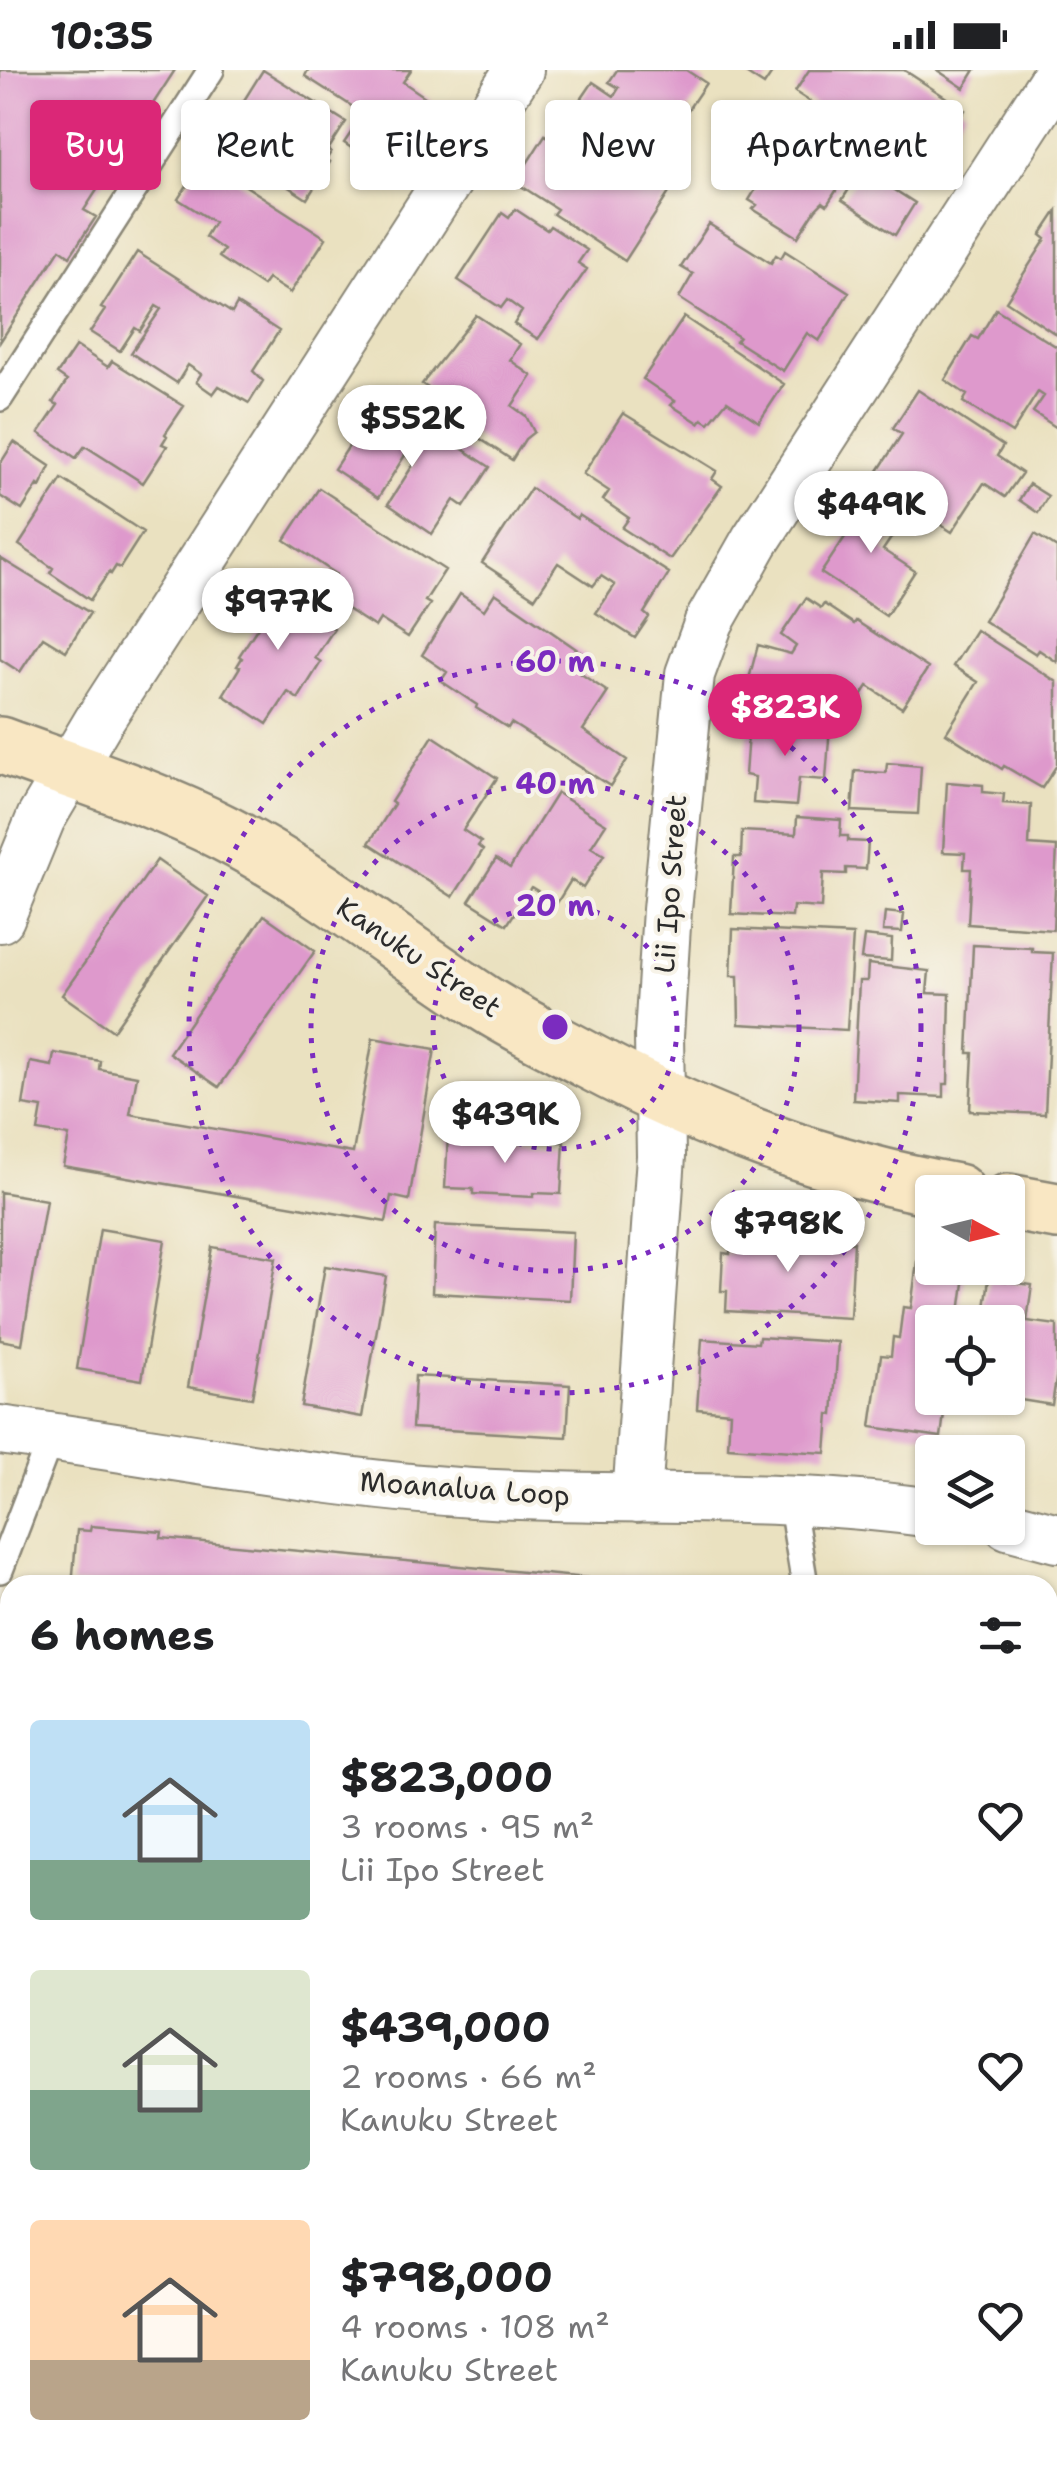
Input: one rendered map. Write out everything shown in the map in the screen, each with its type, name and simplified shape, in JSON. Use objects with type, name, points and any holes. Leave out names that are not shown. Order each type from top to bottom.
[{"type":"street","points":[[0,918],[41,818],[69,770],[519,70]]},
{"type":"street","name":"Lii Ipo Street","points":[[638,1498],[661,1156],[659,1036],[667,910],[685,706],[698,647],[755,541],[1057,75]]},
{"type":"street","name":"Kanuku Street","points":[[0,745],[168,806],[268,857],[492,1008],[660,1098],[801,1155],[915,1185]]},
{"type":"street","points":[[1025,1205],[1057,1211]]},
{"type":"street","name":"Moanalua Loop","points":[[0,1430],[374,1484],[472,1493],[791,1500],[915,1511]]},
{"type":"street","points":[[1025,1530],[1057,1538]]},
{"type":"lane","points":[[0,398],[211,70]]},
{"type":"lane","points":[[0,1570],[51,1437]]},
{"type":"lane","points":[[791,1500],[803,1575]]},
{"type":"building","points":[[0,70],[175,70],[156,100],[30,100],[30,190],[97,190],[84,210],[96,217],[70,256],[60,249],[0,342]]},
{"type":"building","points":[[263,70],[311,100],[244,100]]},
{"type":"building","points":[[308,70],[411,70],[403,82],[430,100],[350,100],[350,105],[305,76]]},
{"type":"building","points":[[617,70],[686,70],[706,83],[691,105],[691,100],[581,100],[593,82],[614,96],[619,88],[609,82]]},
{"type":"building","points":[[741,70],[774,70],[764,85]]},
{"type":"building","points":[[809,70],[904,70],[950,100],[807,100],[795,92]]},
{"type":"building","points":[[937,70],[975,70],[964,88]]},
{"type":"building","points":[[330,112],[346,122],[330,147]]},
{"type":"building","points":[[545,135],[545,190],[671,190],[625,261],[553,214],[557,209],[525,188],[525,166]]},
{"type":"building","points":[[184,190],[252,190],[326,238],[290,293],[268,279],[263,286],[219,257],[224,250],[205,237],[214,222],[178,199]]},
{"type":"building","points":[[293,190],[313,190],[307,199]]},
{"type":"building","points":[[755,190],[837,190],[827,205],[823,202],[816,209],[798,237],[753,209],[757,205],[749,200]]},
{"type":"building","points":[[848,190],[895,190],[915,203],[895,235],[842,200]]},
{"type":"building","points":[[515,209],[587,250],[578,263],[587,269],[538,339],[514,324],[522,311],[507,300],[501,308],[458,280],[502,213],[509,218]]},
{"type":"building","points":[[1057,211],[1057,335],[1006,301],[1046,239],[1041,235]]},
{"type":"building","points":[[709,224],[771,263],[785,251],[849,292],[819,341],[807,333],[783,371],[679,298],[693,274],[681,267]]},
{"type":"building","points":[[137,252],[232,313],[237,304],[279,331],[253,371],[263,381],[249,403],[219,386],[213,394],[196,382],[201,374],[188,365],[177,383],[131,353],[161,309],[156,306],[140,331],[135,328],[120,351],[90,332]]},
{"type":"building","points":[[996,309],[1057,347],[1057,428],[1033,412],[1044,396],[1038,392],[1012,433],[963,402],[967,395],[945,380],[972,336],[978,339]]},
{"type":"building","points":[[476,315],[520,344],[510,360],[532,376],[512,406],[526,416],[534,432],[512,460],[461,426],[468,414],[422,384]]},
{"type":"building","points":[[684,317],[784,384],[759,422],[727,401],[709,423],[702,419],[699,423],[671,405],[675,401],[643,379]]},
{"type":"building","points":[[76,346],[108,367],[112,361],[184,406],[165,434],[162,444],[167,446],[143,483],[85,446],[76,458],[39,433],[58,405],[53,402],[67,381],[57,374]]},
{"type":"building","points":[[918,390],[1003,446],[997,456],[1022,473],[1005,497],[984,483],[952,532],[913,507],[917,501],[876,474],[902,434],[893,428]]},
{"type":"building","points":[[372,411],[420,442],[429,427],[490,467],[464,507],[454,500],[432,534],[388,504],[415,462],[405,455],[378,498],[334,469]]},
{"type":"building","points":[[623,413],[717,471],[712,479],[722,486],[670,559],[622,528],[629,518],[603,500],[609,491],[583,474]]},
{"type":"building","points":[[14,442],[50,466],[22,510],[0,496],[0,464]]},
{"type":"building","points":[[62,479],[143,532],[120,568],[116,566],[109,572],[90,600],[50,573],[53,568],[19,545]]},
{"type":"building","points":[[1029,484],[1048,496],[1038,513],[1019,500]]},
{"type":"building","points":[[319,488],[445,570],[425,601],[430,604],[408,637],[380,619],[375,627],[324,594],[336,574],[285,540]]},
{"type":"building","points":[[531,488],[669,573],[644,613],[649,617],[635,638],[596,613],[615,585],[601,576],[593,586],[558,563],[535,598],[482,563]]},
{"type":"building","points":[[865,489],[906,516],[883,550],[915,571],[886,616],[821,573],[859,516],[851,510]]},
{"type":"building","points":[[1035,534],[1057,548],[1057,662],[1039,650],[1036,654],[984,621]]},
{"type":"building","points":[[0,558],[90,613],[66,651],[43,637],[20,672],[0,659]]},
{"type":"building","points":[[271,581],[333,622],[334,629],[315,658],[321,662],[298,699],[288,692],[267,724],[223,695],[240,667],[239,656],[258,627],[246,619]]},
{"type":"building","points":[[495,593],[591,659],[581,674],[608,692],[583,730],[627,760],[610,786],[511,723],[508,728],[476,708],[441,681],[447,672],[422,655],[460,594],[484,610]]},
{"type":"building","points":[[806,598],[821,608],[824,604],[854,624],[856,621],[928,668],[902,708],[868,686],[859,700],[848,693],[841,716],[746,690],[758,645],[791,654],[796,646],[781,635]]},
{"type":"building","points":[[976,630],[1057,682],[1057,765],[1042,788],[1004,766],[1002,769],[946,733],[978,682],[953,666]]},
{"type":"building","points":[[749,720],[830,725],[826,780],[799,778],[796,806],[753,803],[755,777],[745,775]]},
{"type":"building","points":[[433,736],[497,778],[463,830],[481,842],[478,846],[483,850],[453,897],[369,843]]},
{"type":"building","points":[[887,763],[921,766],[918,814],[852,811],[855,771],[886,773]]},
{"type":"building","points":[[947,782],[983,785],[983,792],[1004,794],[1003,803],[1031,805],[1029,845],[1057,847],[1053,930],[968,924],[971,869],[964,869],[965,853],[943,852]]},
{"type":"building","points":[[557,793],[606,824],[591,847],[604,855],[583,888],[571,880],[557,903],[531,887],[507,925],[469,901],[496,859],[510,868]]},
{"type":"building","points":[[797,817],[841,820],[840,836],[848,836],[848,841],[868,842],[866,869],[846,868],[846,874],[823,873],[821,908],[793,906],[792,917],[731,914],[734,857],[741,857],[742,831],[796,834]]},
{"type":"building","points":[[157,860],[208,896],[113,1031],[62,995]]},
{"type":"building","points":[[885,912],[904,914],[902,932],[883,931]]},
{"type":"building","points":[[264,915],[315,951],[219,1087],[169,1053]]},
{"type":"building","points":[[733,929],[853,935],[847,1030],[739,1024],[738,976],[731,976]]},
{"type":"building","points":[[864,936],[892,939],[891,961],[861,959]]},
{"type":"building","points":[[973,945],[1053,953],[1045,1114],[970,1111],[973,1053],[968,1053]]},
{"type":"building","points":[[868,964],[929,971],[927,993],[950,994],[948,1084],[944,1084],[944,1097],[900,1095],[900,1103],[853,1100],[859,981],[867,981]]},
{"type":"building","points":[[373,1038],[435,1049],[409,1200],[391,1196],[386,1222],[63,1166],[69,1136],[38,1131],[42,1108],[23,1105],[30,1062],[52,1066],[54,1053],[100,1061],[99,1069],[137,1076],[130,1114],[353,1153]]},
{"type":"building","points":[[448,1136],[564,1142],[561,1194],[473,1194],[473,1189],[445,1188]]},
{"type":"building","points":[[0,1192],[46,1200],[22,1344],[0,1340]]},
{"type":"building","points":[[435,1225],[573,1232],[570,1300],[432,1293]]},
{"type":"building","points":[[100,1229],[165,1240],[142,1380],[77,1369]]},
{"type":"building","points":[[731,1230],[788,1233],[788,1239],[854,1242],[850,1318],[726,1311],[727,1291],[721,1291],[723,1253],[730,1254]]},
{"type":"building","points":[[212,1247],[276,1258],[252,1398],[188,1387]]},
{"type":"building","points":[[325,1266],[386,1276],[362,1417],[301,1406]]},
{"type":"building","points":[[915,1277],[915,1285],[964,1285],[961,1305],[915,1305],[915,1415],[944,1415],[941,1435],[871,1427],[881,1355],[891,1356],[893,1337],[899,1338],[903,1307],[911,1308]]},
{"type":"building","points":[[988,1285],[1032,1285],[1027,1321],[1057,1325],[1052,1405],[1025,1401],[1025,1305],[985,1305]]},
{"type":"building","points":[[759,1337],[838,1342],[826,1453],[728,1447],[730,1412],[697,1409],[702,1339],[758,1343]]},
{"type":"building","points":[[415,1376],[570,1385],[567,1437],[412,1428]]},
{"type":"building","points":[[91,1526],[162,1532],[161,1538],[555,1575],[73,1575],[77,1530],[90,1531]]}]
